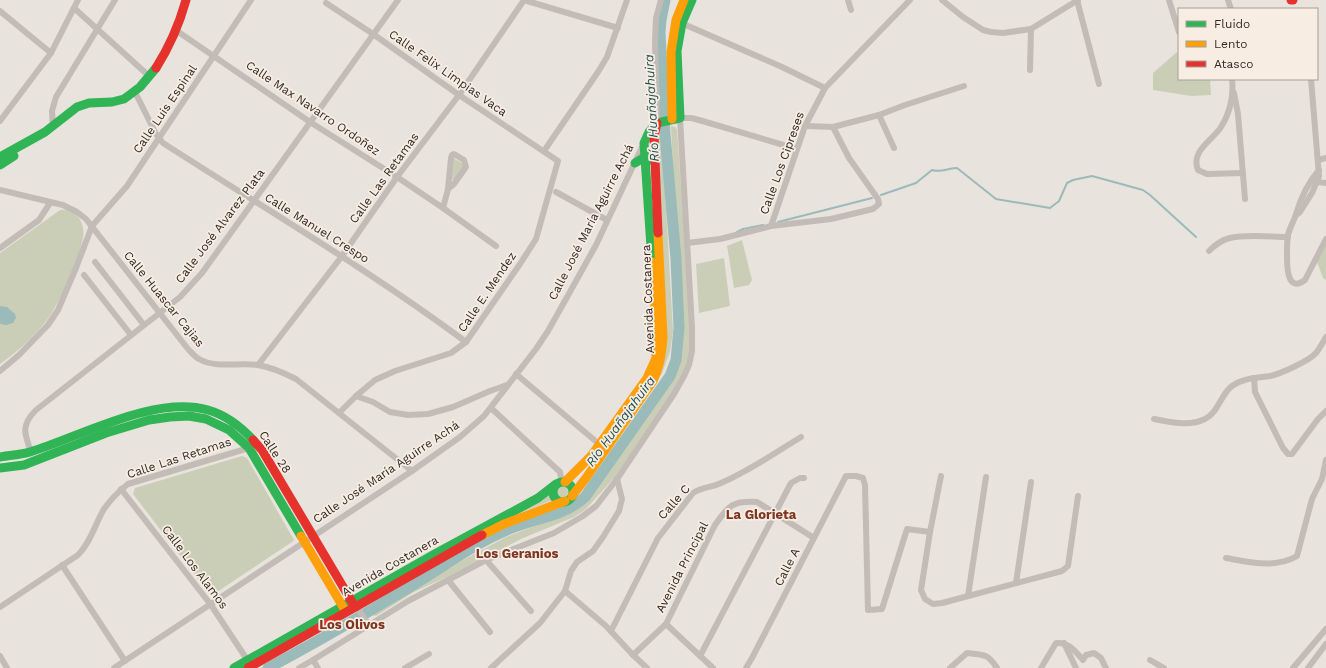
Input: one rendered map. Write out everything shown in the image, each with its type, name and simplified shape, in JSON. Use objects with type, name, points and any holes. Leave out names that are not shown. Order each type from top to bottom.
[{"type":"main road","points":[[0,157],[51,128],[76,108],[87,103],[124,99],[135,92],[149,76],[169,48],[177,31],[186,0]]},
{"type":"main road","name":"Avenida Costanera","points":[[234,668],[249,665],[344,609],[355,606],[504,524],[569,499],[586,478],[653,381],[661,362],[663,338],[654,136],[668,120],[677,51],[679,22],[684,0]]},
{"type":"main road","name":"Avenida Costanera","points":[[679,22],[692,0]]},
{"type":"main road","name":"Calle José María Aguirre Achá","points":[[644,143],[648,132],[668,120]]},
{"type":"main road","points":[[0,165],[40,141],[46,136],[51,128]]},
{"type":"main road","name":"Avenida Costanera","points":[[355,606],[476,531],[538,498],[561,482],[591,456],[647,378],[656,358],[656,325],[644,143]]},
{"type":"main road","points":[[635,163],[645,157],[655,162]]},
{"type":"main road","name":"Calle 28","points":[[0,468],[24,465],[113,427],[138,414],[160,408],[179,411],[195,407],[214,412],[240,427],[275,483],[312,536],[355,606]]},
{"type":"main road","name":"Calle 28","points":[[0,457],[31,452],[113,427]]},
{"type":"main road","points":[[31,452],[34,461]]},
{"type":"main road","points":[[561,482],[572,487],[569,499],[560,501],[554,497],[553,489],[561,482]]},
{"type":"main road","name":"Calle 28","points":[[275,483],[304,542],[344,609]]},
{"type":"street","points":[[0,121],[51,53],[78,0]]},
{"type":"street","points":[[51,128],[52,111],[56,97],[98,30],[114,0]]},
{"type":"street","name":"Calle Luis Espinal","points":[[92,226],[127,186],[251,0]]},
{"type":"street","name":"Calle José Alvarez Plata","points":[[31,452],[25,437],[24,427],[29,416],[180,297],[192,285],[398,0]]},
{"type":"street","points":[[524,0],[618,28]]},
{"type":"street","name":"Calle Las Retamas","points":[[258,365],[342,256],[397,177],[459,95],[524,0]]},
{"type":"street","points":[[544,151],[598,72],[607,56],[627,0]]},
{"type":"street","points":[[298,668],[408,601],[486,560],[554,534],[583,516],[596,506],[617,479],[674,394],[689,365],[692,351],[692,328],[687,243],[655,33],[656,18],[661,0]]},
{"type":"street","points":[[848,0],[851,10]]},
{"type":"street","name":"Calle Los Cipreses","points":[[771,226],[805,126],[825,88],[910,0]]},
{"type":"street","points":[[942,0],[963,17],[983,30],[1003,33],[1031,29],[1078,0],[1099,84]]},
{"type":"street","points":[[1169,0],[1178,29]]},
{"type":"street","name":"Calle Felix Limpias Vaca","points":[[326,3],[558,161]]},
{"type":"street","points":[[74,8],[149,76]]},
{"type":"street","points":[[0,11],[51,53]]},
{"type":"street","points":[[679,22],[782,67],[825,88]]},
{"type":"street","points":[[1030,70],[1031,29]]},
{"type":"street","name":"Calle Max Navarro Ordoñez","points":[[177,31],[310,122],[443,208],[496,246]]},
{"type":"street","points":[[1232,80],[1238,114],[1245,198]]},
{"type":"street","points":[[1296,215],[1306,203],[1319,176],[1311,80]]},
{"type":"street","points":[[805,126],[833,127],[879,115],[964,86]]},
{"type":"street","points":[[1233,90],[1230,107],[1224,122],[1216,134],[1204,145],[1198,154],[1196,164],[1198,170],[1207,174],[1243,174]]},
{"type":"street","name":"Calle Manuel Crespo","points":[[135,92],[162,143],[342,256],[466,342]]},
{"type":"street","points":[[879,115],[894,148]]},
{"type":"street","points":[[668,120],[696,119],[796,149]]},
{"type":"street","points":[[687,243],[720,239],[771,226],[831,219],[873,209],[879,204],[878,199],[849,158],[833,127]]},
{"type":"street","name":"Calle José María Aguirre Achá","points":[[114,668],[211,605],[460,438],[491,408],[548,331],[578,277],[644,143]]},
{"type":"street","points":[[443,208],[448,189],[451,158],[454,154],[464,160],[466,167],[454,184],[448,189]]},
{"type":"street","points":[[1318,160],[1326,158]]},
{"type":"street","name":"Calle E. Mendez","points":[[339,413],[375,380],[395,371],[450,353],[466,342],[536,239],[558,161]]},
{"type":"street","points":[[1319,170],[1310,181],[1297,208],[1288,237],[1287,272],[1292,282],[1301,282],[1307,276],[1326,239]]},
{"type":"street","points":[[1317,182],[1326,183]]},
{"type":"street","name":"Calle Huascar Cajias","points":[[0,190],[63,205],[77,212],[92,226],[159,313],[198,359],[207,363],[223,365],[258,365],[296,379],[412,471]]},
{"type":"street","points":[[556,192],[607,220]]},
{"type":"street","points":[[0,248],[39,220],[50,203]]},
{"type":"street","points":[[0,371],[19,355],[48,325],[58,310],[92,226]]},
{"type":"street","points":[[1209,251],[1219,242],[1239,236],[1288,237]]},
{"type":"street","points":[[95,262],[144,325]]},
{"type":"street","points":[[84,275],[131,335]]},
{"type":"street","points":[[1154,419],[1192,423],[1207,419],[1217,408],[1225,394],[1232,387],[1247,379],[1272,375],[1306,361],[1316,353],[1326,337]]},
{"type":"street","points":[[516,374],[599,444]]},
{"type":"street","points":[[1254,378],[1254,392],[1283,448],[1288,454],[1292,454],[1318,419],[1326,411]]},
{"type":"street","points":[[356,396],[373,402],[390,412],[428,414],[453,407],[507,385]]},
{"type":"street","points":[[491,408],[560,472],[561,482]]},
{"type":"street","name":"Calle C","points":[[610,631],[658,538],[693,493],[700,488],[720,484],[765,460],[801,437]]},
{"type":"street","name":"Calle Las Retamas","points":[[0,608],[78,555],[83,550],[104,510],[113,498],[128,484],[252,445]]},
{"type":"street","points":[[1226,558],[1262,563],[1289,561],[1297,556],[1312,499],[1322,479],[1326,460]]},
{"type":"street","name":"Calle A","points":[[746,668],[846,476],[863,478],[865,485],[868,610],[882,609],[908,529],[930,532]]},
{"type":"street","points":[[941,476],[921,590],[925,599],[934,604],[1062,571],[1068,566],[1078,496]]},
{"type":"street","points":[[700,656],[790,483],[800,478],[804,478]]},
{"type":"street","points":[[968,596],[986,478]]},
{"type":"street","points":[[491,668],[540,623],[565,591],[571,571],[577,562],[593,551],[619,511],[622,498],[617,479]]},
{"type":"street","points":[[1016,583],[1031,482]]},
{"type":"street","name":"Calle Los Alamos","points":[[122,489],[211,605],[249,665]]},
{"type":"street","name":"Avenida Principal","points":[[633,655],[666,624],[715,524],[725,511],[737,502],[757,502],[814,538]]},
{"type":"street","points":[[486,560],[531,612]]},
{"type":"street","points":[[62,565],[125,661]]},
{"type":"street","points":[[448,580],[490,632]]},
{"type":"street","points":[[565,591],[610,631],[647,668]]},
{"type":"street","name":"Calle 28","points":[[355,606],[364,616],[369,625]]},
{"type":"street","points":[[666,624],[713,668]]},
{"type":"street","points":[[1293,668],[1326,629]]},
{"type":"street","points":[[1041,668],[1056,643],[1070,645],[1083,660],[1086,655],[1094,653],[1101,658],[1106,668]]},
{"type":"street","points":[[1064,643],[1076,668]]},
{"type":"street","points":[[1308,668],[1326,644]]},
{"type":"street","points":[[950,668],[967,653],[986,655],[992,660],[997,668]]},
{"type":"street","points":[[405,668],[428,654]]},
{"type":"street","points":[[0,656],[7,668]]},
{"type":"street","points":[[313,660],[318,668]]},
{"type":"street","points":[[1150,660],[1164,668]]},
{"type":"green space","points":[[1177,52],[1178,80],[1210,80],[1211,95],[1191,96],[1153,90],[1153,73]]},
{"type":"green space","points":[[661,119],[673,331],[670,352],[662,373],[641,405],[659,370],[656,121]]},
{"type":"green space","points":[[671,126],[675,127],[677,130],[692,343],[689,359],[681,380],[614,478],[585,510],[574,517],[521,539],[414,592],[376,616],[367,614],[506,537],[569,513],[582,504],[593,494],[671,380],[678,362],[681,344]]},
{"type":"green space","points":[[453,158],[462,163],[464,168],[456,179],[452,180]]},
{"type":"green space","points":[[60,210],[71,211],[79,218],[83,227],[84,232],[81,247],[73,269],[63,293],[47,320],[25,344],[0,364],[0,253]]},
{"type":"green space","points":[[1326,238],[1326,280],[1323,278],[1316,259]]},
{"type":"green space","points":[[742,240],[752,280],[749,285],[734,288],[727,246]]},
{"type":"green space","points":[[724,258],[730,306],[699,313],[696,264]]},
{"type":"green space","points":[[242,456],[247,458],[294,540],[214,594],[209,593],[133,494],[135,488]]},
{"type":"green space","points":[[560,486],[564,486],[568,492],[564,498],[560,498],[556,494],[556,490]]},
{"type":"green space","points":[[549,490],[553,500],[506,518]]},
{"type":"water","points":[[0,306],[7,307],[15,314],[16,318],[13,323],[6,325],[0,324]]},
{"type":"waterway","name":"Río Huañajahuira","points":[[268,668],[359,617],[483,542],[507,530],[558,513],[576,504],[585,497],[670,376],[676,360],[679,328],[676,259],[665,134],[660,32],[665,0]]},
{"type":"waterway","points":[[881,195],[916,183],[932,170],[938,171],[957,168],[996,199],[1050,208],[1059,201],[1067,183],[1073,180],[1092,176],[1143,190],[1196,237]]},
{"type":"waterway","points":[[778,222],[872,198]]},
{"type":"waterway","points":[[737,232],[743,229],[763,225]]},
{"type":"traffic: fast","points":[[657,123],[680,118],[677,51],[682,23],[692,0]]},
{"type":"traffic: fast","points":[[0,157],[45,132],[77,107],[89,103],[112,102],[124,99],[140,87],[156,68]]},
{"type":"traffic: fast","points":[[652,262],[644,143],[649,132],[655,125]]},
{"type":"traffic: fast","points":[[0,165],[14,156]]},
{"type":"traffic: fast","points":[[635,163],[643,158],[650,160]]},
{"type":"traffic: fast","points":[[0,457],[30,452],[118,419],[142,412],[165,408],[187,407],[215,412],[233,422],[253,440]]},
{"type":"traffic: fast","points":[[0,468],[24,465],[106,433],[149,420],[189,416],[206,419],[229,430],[249,448],[301,536]]},
{"type":"traffic: fast","points":[[563,482],[570,485],[573,492],[570,499],[563,502],[556,499],[553,492],[556,485],[563,482]]},
{"type":"traffic: fast","points":[[234,668],[433,555],[538,498],[556,484]]},
{"type":"traffic: slow","points":[[672,119],[671,52],[676,20],[684,0]]},
{"type":"traffic: slow","points":[[572,496],[653,381],[659,365],[663,338],[658,233]]},
{"type":"traffic: slow","points":[[565,482],[591,456],[647,378],[656,358],[656,325],[652,262]]},
{"type":"traffic: slow","points":[[482,535],[504,524],[565,501]]},
{"type":"traffic: slow","points":[[301,536],[346,612]]},
{"type":"traffic: jam","points":[[156,68],[174,35],[186,0]]},
{"type":"traffic: jam","points":[[657,123],[654,136],[658,233]]},
{"type":"traffic: jam","points":[[253,440],[262,450],[355,607]]},
{"type":"traffic: jam","points":[[248,668],[482,535]]},
{"type":"district","name":"La Glorieta","points":[[761,514]]},
{"type":"district","name":"Los Geranios","points":[[517,553]]},
{"type":"district","name":"Los Olivos","points":[[352,624]]}]
